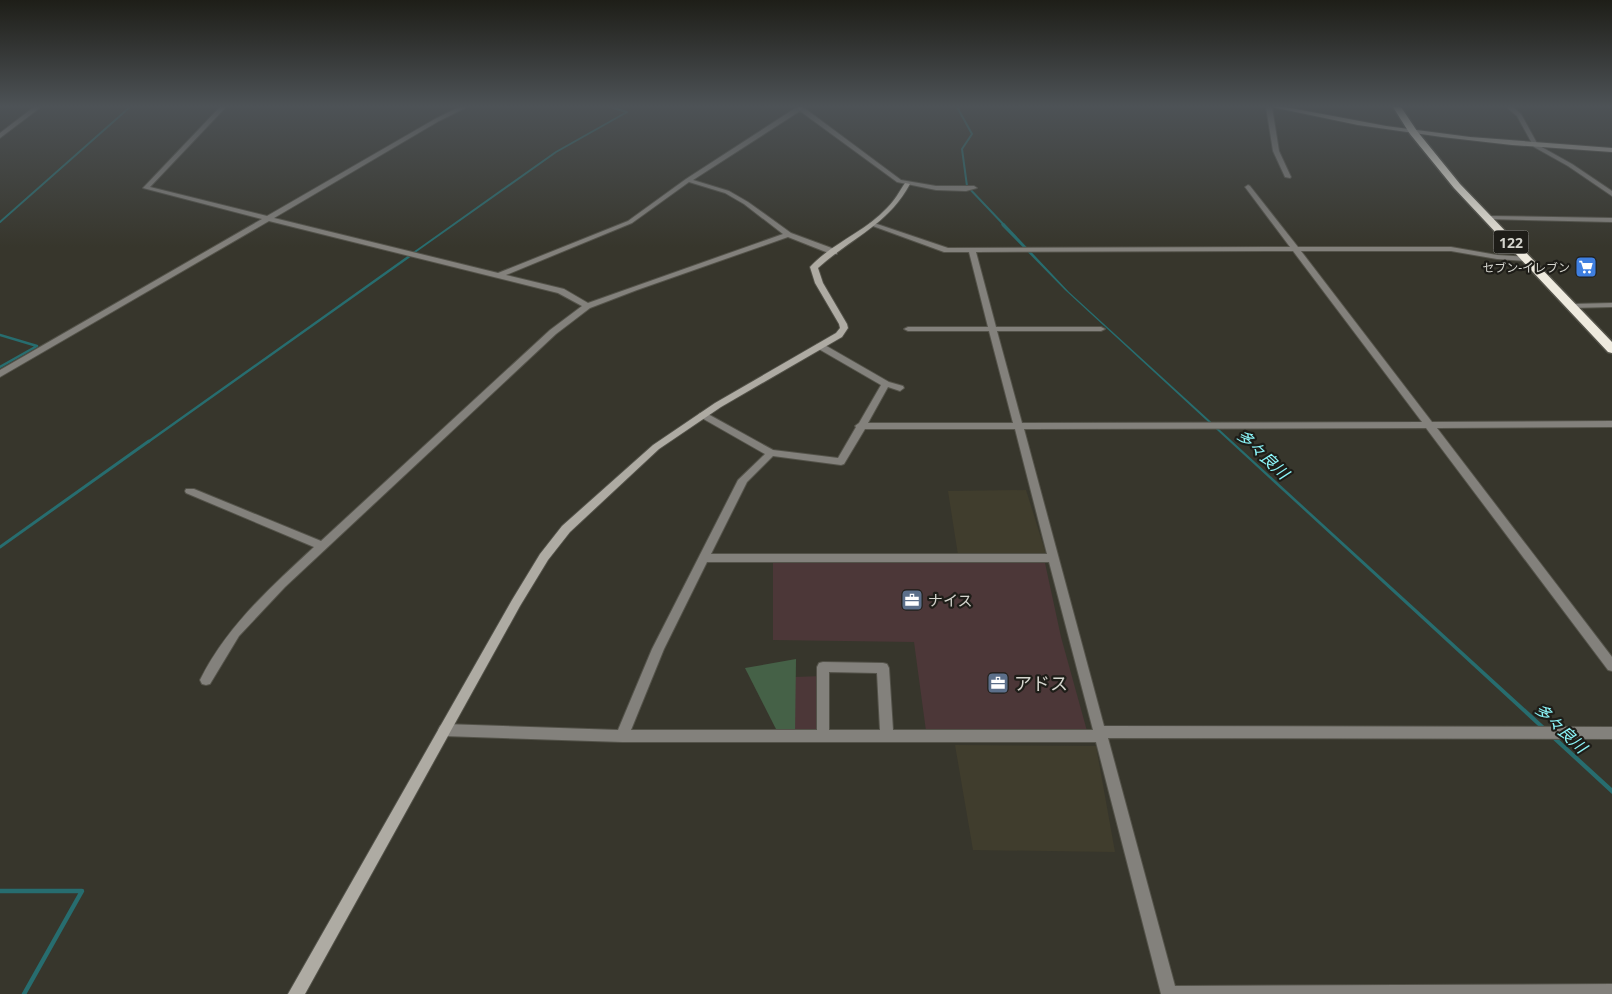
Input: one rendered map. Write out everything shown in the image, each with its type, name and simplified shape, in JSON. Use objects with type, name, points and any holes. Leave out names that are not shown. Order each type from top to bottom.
[{"type":"highway","name":"122","points":[[1430,153],[1457,186],[1612,348]]},
{"type":"street","points":[[179,153],[146,188],[561,291],[588,306]]},
{"type":"street","points":[[0,374],[379,153]]},
{"type":"street","points":[[497,276],[630,222],[688,180],[730,153]]},
{"type":"street","points":[[862,153],[891,175],[907,184],[958,189],[974,188]]},
{"type":"street","points":[[1277,153],[1288,177]]},
{"type":"street","points":[[1549,153],[1570,165],[1612,194]]},
{"type":"street","points":[[688,180],[727,192],[746,203],[788,234],[834,252]]},
{"type":"street","points":[[296,994],[444,730],[544,557],[566,529],[656,447],[703,415],[840,335],[844,328],[843,323],[825,296],[814,272],[814,267],[872,224],[896,202],[907,184]]},
{"type":"street","points":[[1248,188],[1612,666]]},
{"type":"street","points":[[1489,218],[1612,220]]},
{"type":"street","points":[[872,224],[940,249],[972,251],[1451,249],[1497,257],[1527,259]]},
{"type":"street","points":[[206,680],[235,633],[281,584],[539,344],[588,306],[788,234]]},
{"type":"street","points":[[972,251],[1169,994],[1612,992]]},
{"type":"street","points":[[1571,306],[1612,305]]},
{"type":"street","points":[[908,329],[1101,329]]},
{"type":"street","points":[[820,346],[886,384],[900,388]]},
{"type":"street","points":[[703,415],[771,453],[841,462],[860,426],[886,384]]},
{"type":"street","points":[[860,426],[1233,427],[1612,424]]},
{"type":"street","points":[[622,736],[658,649],[743,480],[771,453]]},
{"type":"street","points":[[190,491],[322,546]]},
{"type":"street","points":[[703,558],[1053,558]]},
{"type":"street","points":[[823,736],[823,667],[883,668],[887,736]]},
{"type":"street","points":[[444,730],[622,736],[1612,733]]},
{"type":"shaded area","points":[[1026,490],[1046,554],[958,555],[948,491]]},
{"type":"shaded area","points":[[773,563],[1045,563],[1061,637],[1087,731],[926,731],[914,642],[773,640]]},
{"type":"shaded area","points":[[822,676],[821,732],[795,734],[795,677]]},
{"type":"shaded area","points":[[955,745],[1096,746],[1115,852],[973,850]]},
{"type":"green space","points":[[796,659],[795,734],[777,731],[745,668]]},
{"type":"water","points":[[1004,223],[1069,292],[1612,788],[1612,794],[1065,290],[1002,226],[1001,224]]},
{"type":"waterway","points":[[0,222],[78,153]]},
{"type":"waterway","points":[[412,254],[554,153]]},
{"type":"waterway","name":"多々良川","points":[[963,153],[967,186],[1005,226]]},
{"type":"waterway","points":[[148,442],[414,253]]},
{"type":"waterway","points":[[0,335],[37,346],[0,367]]},
{"type":"waterway","points":[[0,547],[149,441]]},
{"type":"waterway","points":[[0,891],[82,891],[24,994]]},
{"type":"place","name":"セブン-イレブン","points":[[1586,267]]},
{"type":"place","name":"ナイス","points":[[912,600]]},
{"type":"place","name":"アドス","points":[[998,683]]}]
